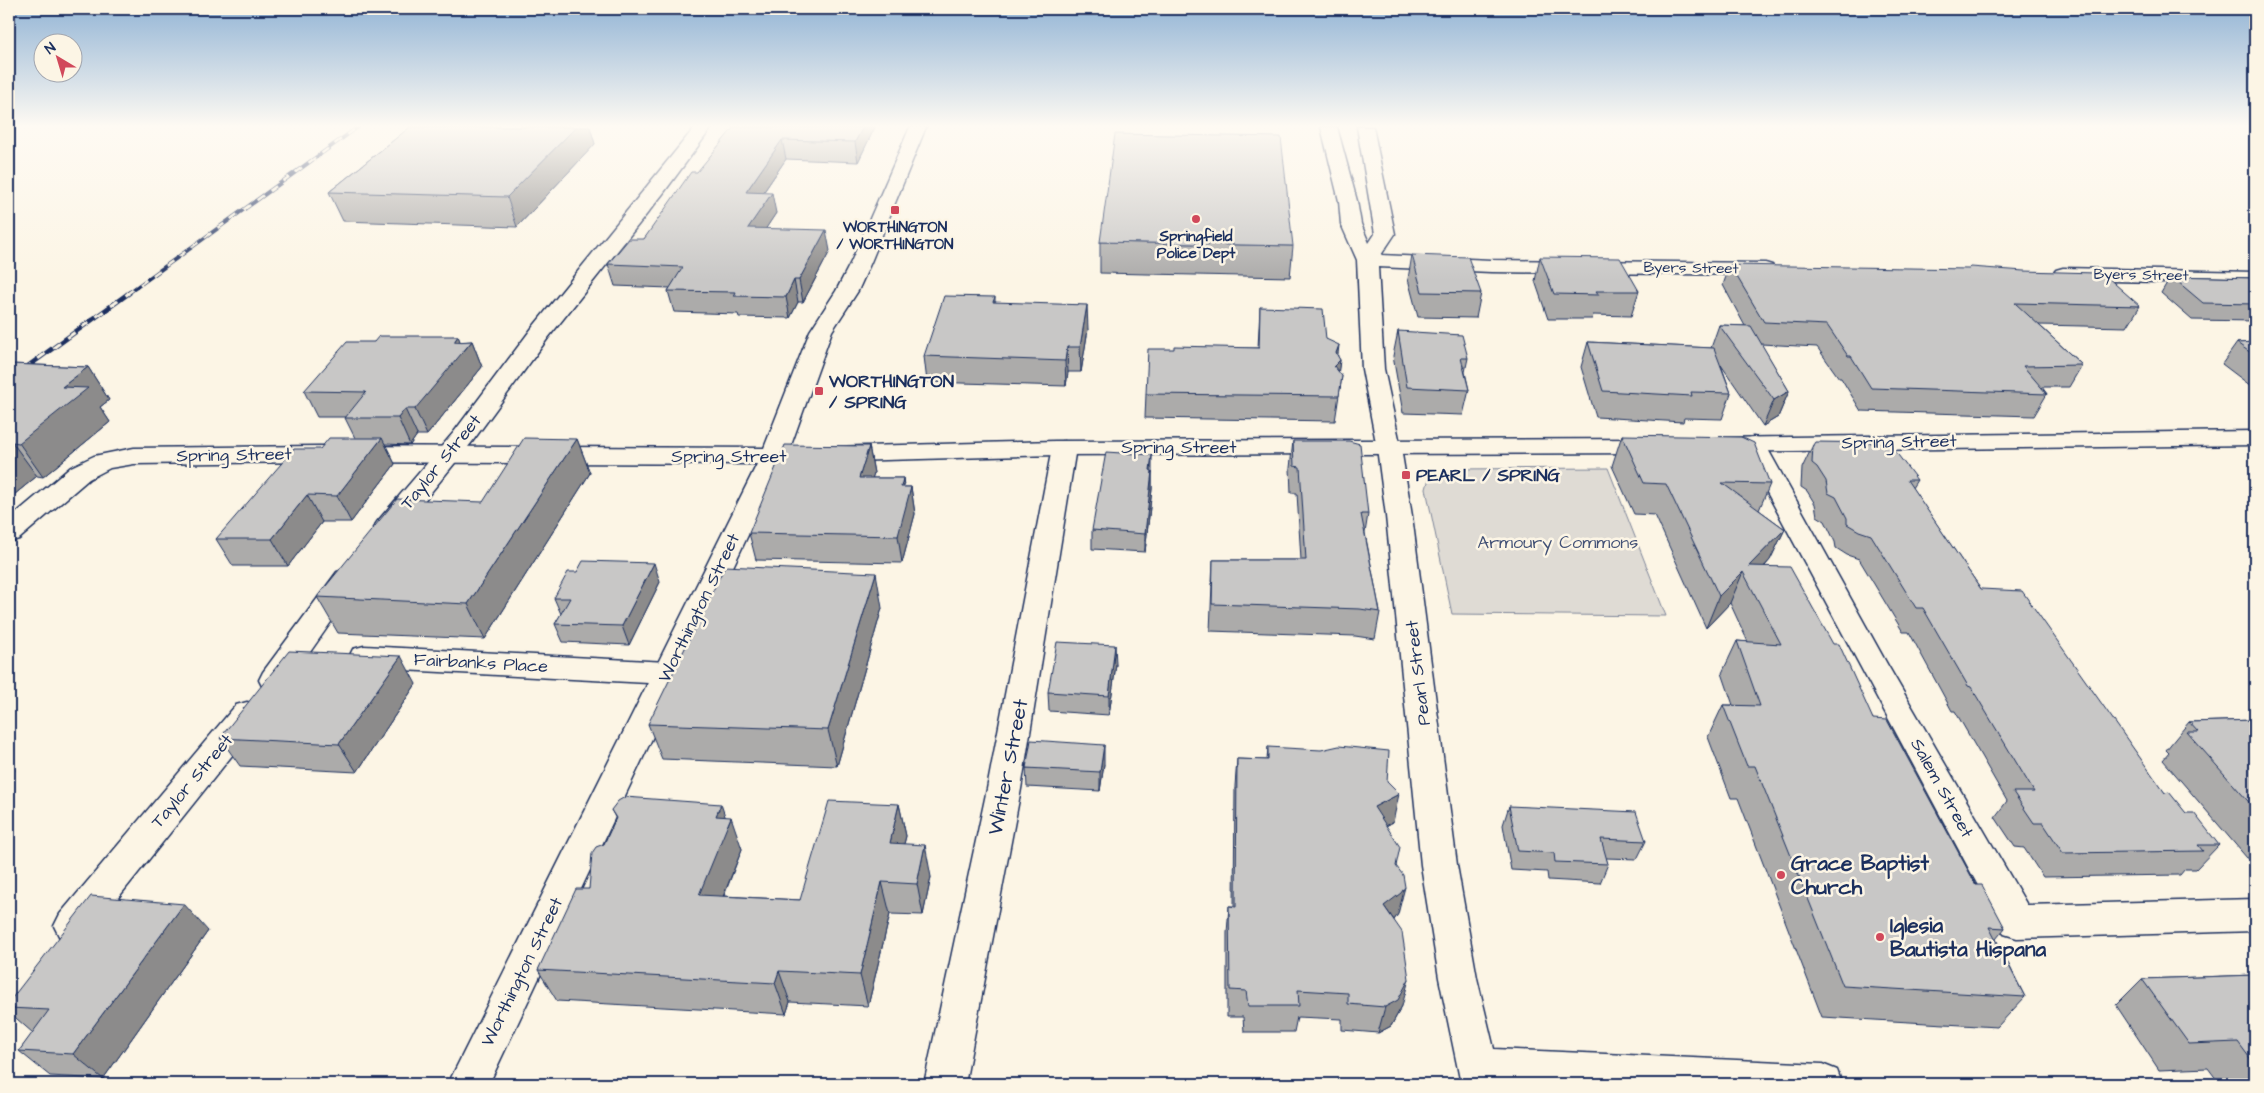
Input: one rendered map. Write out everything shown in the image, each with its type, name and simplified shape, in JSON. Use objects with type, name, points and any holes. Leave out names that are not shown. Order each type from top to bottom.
[{"type":"street","name":"Taylor Street","points":[[53,952],[99,892],[240,724],[318,655],[366,555],[449,455],[540,332],[665,178]]},
{"type":"street","name":"Worthington Street","points":[[468,1084],[773,456],[789,421],[821,332],[847,291],[896,178]]},
{"type":"street","name":"Pearl Street","points":[[1342,178],[1348,201],[1350,224],[1367,260],[1372,369],[1389,448],[1420,683],[1439,865],[1458,978],[1480,1076]]},
{"type":"street","points":[[1367,260],[1385,234],[1375,178]]},
{"type":"street","name":"Byers Street","points":[[1367,260],[1484,266],[1784,269]]},
{"type":"street","name":"Byers Street","points":[[2040,273],[2255,278]]},
{"type":"street","name":"Spring Street","points":[[9,533],[70,480],[103,461],[134,456],[773,456],[1064,448],[1389,448],[2255,438]]},
{"type":"street","name":"Salem Street","points":[[1752,444],[2017,922],[2255,916]]},
{"type":"street","name":"Winter Street","points":[[944,1084],[1004,789],[1064,448]]},
{"type":"street","name":"Fairbanks Place","points":[[318,655],[667,673]]},
{"type":"street","points":[[1480,1076],[1822,1084]]},
{"type":"green space","name":"Armoury Commons","points":[[1608,468],[1666,616],[1452,614],[1426,489],[1429,478],[1454,469]]},
{"type":"building","points":[[346,178],[526,178],[507,197],[329,192]]},
{"type":"building","points":[[687,178],[756,178],[746,192],[772,193],[748,228],[826,230],[799,280],[794,280],[786,297],[734,296],[736,292],[668,291],[683,267],[608,264],[629,239],[644,239]]},
{"type":"building","points":[[1109,178],[1286,178],[1293,246],[1100,242]]},
{"type":"building","points":[[1412,255],[1468,257],[1481,293],[1422,292]]},
{"type":"building","points":[[1540,257],[1620,258],[1639,291],[1596,291],[1599,295],[1554,294]]},
{"type":"building","points":[[1730,265],[1969,269],[1971,267],[2096,273],[2106,276],[2140,306],[2015,303],[2082,365],[2023,366],[2047,394],[1871,388],[1851,356],[1848,356],[1827,325],[1764,322]]},
{"type":"building","points":[[2171,276],[2255,278],[2255,304],[2203,303]]},
{"type":"building","points":[[944,296],[995,297],[993,302],[1087,305],[1080,347],[1067,347],[1065,361],[924,356]]},
{"type":"building","points":[[1260,307],[1323,309],[1326,339],[1339,345],[1336,353],[1340,360],[1334,366],[1342,376],[1339,396],[1146,394],[1148,349],[1174,349],[1174,346],[1259,348]]},
{"type":"building","points":[[1719,325],[1751,326],[1789,391],[1774,400]]},
{"type":"building","points":[[1398,331],[1462,335],[1468,358],[1461,358],[1469,390],[1407,387]]},
{"type":"building","points":[[379,336],[458,336],[454,342],[472,341],[415,409],[405,409],[398,418],[345,418],[366,392],[304,391],[347,342],[374,342]]},
{"type":"building","points":[[1588,342],[1714,348],[1731,393],[1691,392],[1692,396],[1603,391]]},
{"type":"building","points":[[2255,342],[2255,356],[2237,343]]},
{"type":"building","points":[[9,364],[88,367],[62,387],[88,388],[19,443],[12,442],[9,445]]},
{"type":"building","points":[[1622,435],[1741,437],[1754,443],[1770,484],[1722,483],[1785,529],[1749,566],[1790,567],[1833,644],[1839,644],[1873,719],[1887,720],[1976,885],[1982,885],[2005,928],[1989,927],[2025,997],[1843,986],[1755,766],[1747,766],[1723,705],[1760,706],[1737,641],[1781,644],[1743,572],[1719,596],[1666,484],[1644,483]]},
{"type":"building","points":[[329,438],[382,438],[337,496],[307,495],[272,539],[216,539],[294,449],[320,449]]},
{"type":"building","points":[[524,438],[577,439],[468,604],[317,597],[397,499],[483,502]]},
{"type":"building","points":[[1293,441],[1349,441],[1360,444],[1368,514],[1361,514],[1380,612],[1360,609],[1212,604],[1213,560],[1306,560],[1300,467],[1294,466]]},
{"type":"building","points":[[1815,442],[1889,443],[1917,480],[1907,480],[1981,589],[2022,591],[2165,793],[2169,792],[2186,813],[2194,813],[2219,845],[2198,845],[2203,851],[2063,853],[2043,823],[2034,823],[2013,792],[2034,792],[1971,687],[1968,686],[1923,608],[1916,608],[1871,535],[1847,524],[1847,518],[1836,497],[1828,493],[1826,481],[1812,463],[1813,445]]},
{"type":"building","points":[[785,445],[869,446],[859,478],[903,478],[901,487],[911,487],[898,536],[749,533]]},
{"type":"building","points":[[1106,452],[1152,455],[1145,534],[1092,530]]},
{"type":"building","points":[[583,561],[654,563],[622,626],[555,624],[570,598],[554,598],[568,572],[577,572]]},
{"type":"building","points":[[725,566],[876,573],[828,730],[648,724]]},
{"type":"building","points":[[1057,642],[1115,645],[1109,696],[1048,692]]},
{"type":"building","points":[[289,651],[401,656],[339,744],[220,738]]},
{"type":"building","points":[[2255,720],[2255,809],[2187,732],[2198,732],[2189,722]]},
{"type":"building","points":[[1031,740],[1104,745],[1100,772],[1026,768]]},
{"type":"building","points":[[1339,746],[1389,751],[1387,782],[1399,794],[1374,807],[1400,847],[1396,866],[1403,875],[1405,887],[1401,893],[1384,906],[1402,932],[1409,979],[1398,1000],[1385,1007],[1348,1004],[1348,993],[1298,990],[1299,1006],[1248,1006],[1246,991],[1230,990],[1229,906],[1236,907],[1237,759],[1268,760],[1268,747],[1321,750]]},
{"type":"building","points":[[625,797],[721,804],[716,816],[731,817],[699,895],[800,900],[829,801],[899,804],[890,843],[925,845],[917,884],[882,882],[860,975],[779,971],[775,983],[538,970],[576,889],[589,889],[592,853],[596,847],[604,844],[616,818],[611,810],[618,801]]},
{"type":"building","points":[[1509,806],[1636,812],[1646,841],[1601,839],[1608,864],[1555,862],[1554,853],[1518,851]]},
{"type":"building","points":[[91,896],[184,904],[73,1054],[19,1051],[49,1010],[9,1008],[9,1002]]},
{"type":"building","points":[[2255,975],[2255,1065],[2238,1042],[2189,1044],[2142,979]]},
{"type":"railway","points":[[127,294],[287,178]]},
{"type":"railway","points":[[9,380],[129,293]]},
{"type":"place","name":"WORTHINGTON / WORTHINGTON","points":[[895,210]]},
{"type":"place","name":"Springfield Police Dept","points":[[1196,219]]},
{"type":"place","name":"WORTHINGTON / SPRING","points":[[819,391]]},
{"type":"place","name":"PEARL / SPRING","points":[[1406,475]]},
{"type":"place","name":"Grace Baptist Church","points":[[1781,875]]},
{"type":"place","name":"Iglesia Bautista Hispana","points":[[1880,937]]}]
